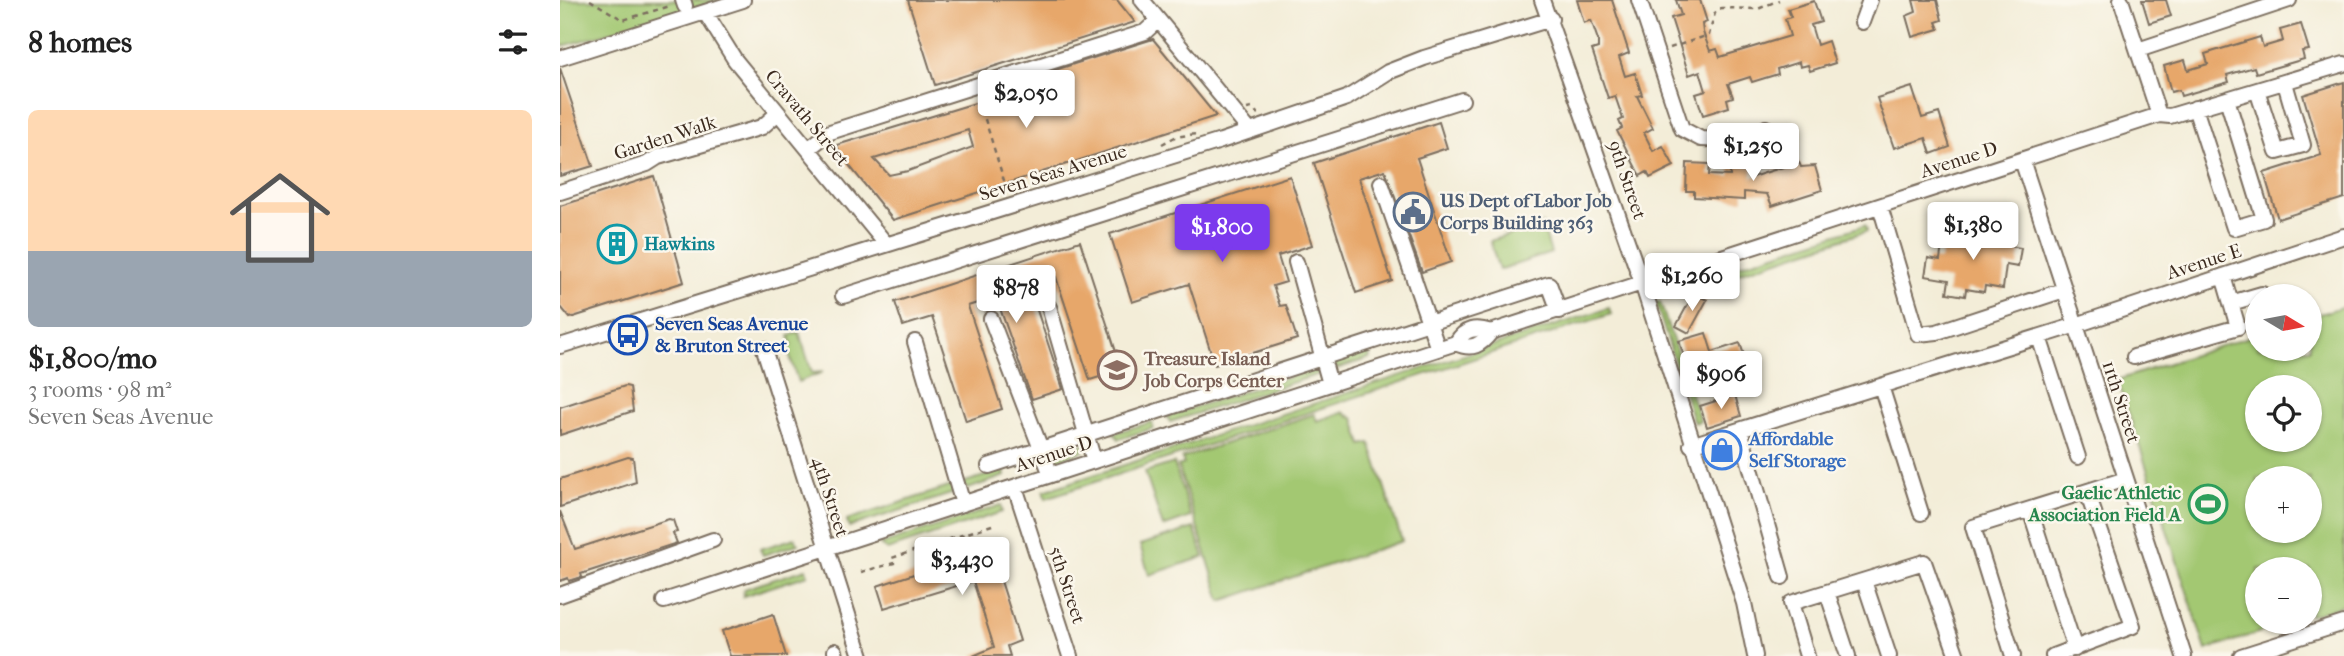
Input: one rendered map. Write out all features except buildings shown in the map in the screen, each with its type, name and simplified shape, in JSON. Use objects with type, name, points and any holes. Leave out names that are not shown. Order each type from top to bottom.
[{"type":"street","points":[[560,58],[743,0]]},
{"type":"street","points":[[1142,0],[1249,130]]},
{"type":"street","name":"9th Street","points":[[1542,0],[1551,19],[1642,283],[1691,445],[1744,603],[1755,656]]},
{"type":"street","points":[[1639,0],[1679,122],[1689,135],[1701,139],[1746,141],[1766,128]]},
{"type":"street","points":[[1862,22],[1870,0]]},
{"type":"street","points":[[2121,0],[2160,115]]},
{"type":"street","points":[[2138,50],[2289,0]]},
{"type":"street","name":"Cravath Street","points":[[705,12],[735,60],[886,244]]},
{"type":"street","name":"Seven Seas Avenue","points":[[560,345],[1347,98],[1388,72],[1424,58],[1551,19]]},
{"type":"street","points":[[808,149],[831,132],[1144,32],[1158,20]]},
{"type":"street","name":"Avenue D","points":[[664,601],[1456,343],[1466,348],[1481,344],[1491,332],[2160,115],[2170,116],[2344,64]]},
{"type":"street","points":[[2258,90],[2277,152],[2303,145],[2285,83]]},
{"type":"street","points":[[2196,108],[2234,228],[2264,219],[2227,99]]},
{"type":"street","points":[[843,296],[1462,100]]},
{"type":"street","name":"Garden Walk","points":[[560,192],[647,164],[670,153],[762,127],[778,113]]},
{"type":"street","name":"11th Street","points":[[2022,160],[2184,656]]},
{"type":"street","points":[[1381,183],[1438,349]]},
{"type":"street","points":[[1880,206],[1918,334],[1937,332],[2064,290]]},
{"type":"street","name":"Avenue E","points":[[1691,445],[2039,337],[2344,236]]},
{"type":"street","points":[[1296,262],[1330,384]]},
{"type":"street","points":[[2134,357],[2238,327],[2223,276]]},
{"type":"street","points":[[989,466],[1549,284],[1559,311]]},
{"type":"street","points":[[2231,303],[2245,299]]},
{"type":"street","points":[[1049,307],[1094,461]]},
{"type":"street","points":[[991,319],[1051,475]]},
{"type":"street","points":[[2039,337],[2078,457]]},
{"type":"street","points":[[915,342],[963,504]]},
{"type":"street","name":"4th Street","points":[[764,349],[861,656]]},
{"type":"street","points":[[1881,386],[1921,513]]},
{"type":"street","points":[[1740,430],[1782,577]]},
{"type":"street","points":[[2013,656],[1973,527],[2126,480]]},
{"type":"street","name":"5th Street","points":[[1015,487],[1070,656]]},
{"type":"street","points":[[2053,656],[2133,626],[2087,492]]},
{"type":"street","points":[[2030,510],[2075,649]]},
{"type":"street","points":[[560,595],[713,540]]},
{"type":"street","points":[[1807,656],[1791,603],[1924,562],[1957,656]]},
{"type":"street","points":[[1864,581],[1889,656]]},
{"type":"street","points":[[1827,592],[1847,656]]},
{"type":"street","points":[[2241,656],[2344,623]]},
{"type":"path","points":[[590,0],[623,20],[683,3]]},
{"type":"path","points":[[1657,53],[1709,35],[1715,13],[1721,8],[1758,9],[1779,0]]},
{"type":"path","points":[[978,97],[1006,187]]},
{"type":"path","points":[[1244,109],[1252,107],[1258,114]]},
{"type":"path","points":[[861,572],[894,563],[892,558],[995,524]]},
{"type":"green space","points":[[560,0],[721,0],[560,47]]},
{"type":"green space","points":[[1542,224],[1551,253],[1499,270],[1490,241]]},
{"type":"green space","points":[[1865,225],[1867,231],[1665,297],[1662,290]]},
{"type":"green space","points":[[1660,302],[1700,421],[1694,423],[1656,303]]},
{"type":"green space","name":"Gaelic Athletic Association Field A","points":[[2344,306],[2344,605],[2322,612],[2322,557],[2245,557],[2245,634],[2255,634],[2206,650],[2118,380],[2245,338],[2245,361],[2322,361],[2322,313]]},
{"type":"green space","points":[[1609,308],[1611,314],[1046,498],[1044,491]]},
{"type":"green space","points":[[799,332],[812,373],[823,372],[798,382],[787,347],[792,345],[789,336]]},
{"type":"green space","points":[[1369,351],[1370,358],[1336,369],[1333,363]]},
{"type":"green space","points":[[1318,368],[1319,374],[1170,422],[1167,416]]},
{"type":"green space","points":[[1343,412],[1354,419],[1362,445],[1370,443],[1402,541],[1221,601],[1178,466],[1184,464],[1182,458],[1314,414],[1317,421]]},
{"type":"green space","points":[[1152,422],[1153,428],[1119,439],[1114,433]]},
{"type":"green space","points":[[1084,444],[1083,451],[1056,460],[1051,455]]},
{"type":"green space","points":[[1174,463],[1191,517],[1163,527],[1145,472]]},
{"type":"green space","points":[[1004,470],[1005,476],[968,489],[962,483]]},
{"type":"green space","points":[[955,485],[954,493],[849,527],[847,520]]},
{"type":"green space","points":[[1001,505],[1002,512],[887,550],[880,545]]},
{"type":"green space","points":[[1194,528],[1204,557],[1149,575],[1140,545]]},
{"type":"green space","points":[[795,538],[798,544],[763,555],[760,549]]},
{"type":"green space","points":[[806,569],[808,575],[743,596],[744,589]]},
{"type":"place","name":"US Dept of Labor Job Corps Building 363","points":[[1413,212]]},
{"type":"place","name":"Hawkins","points":[[617,244]]},
{"type":"place","name":"Seven Seas Avenue & Bruton Street","points":[[628,335]]},
{"type":"place","name":"Treasure Island Job Corps Center","points":[[1117,370]]},
{"type":"place","name":"Affordable Self Storage","points":[[1722,450]]},
{"type":"place","name":"Gaelic Athletic Association Field A","points":[[2208,504]]}]
